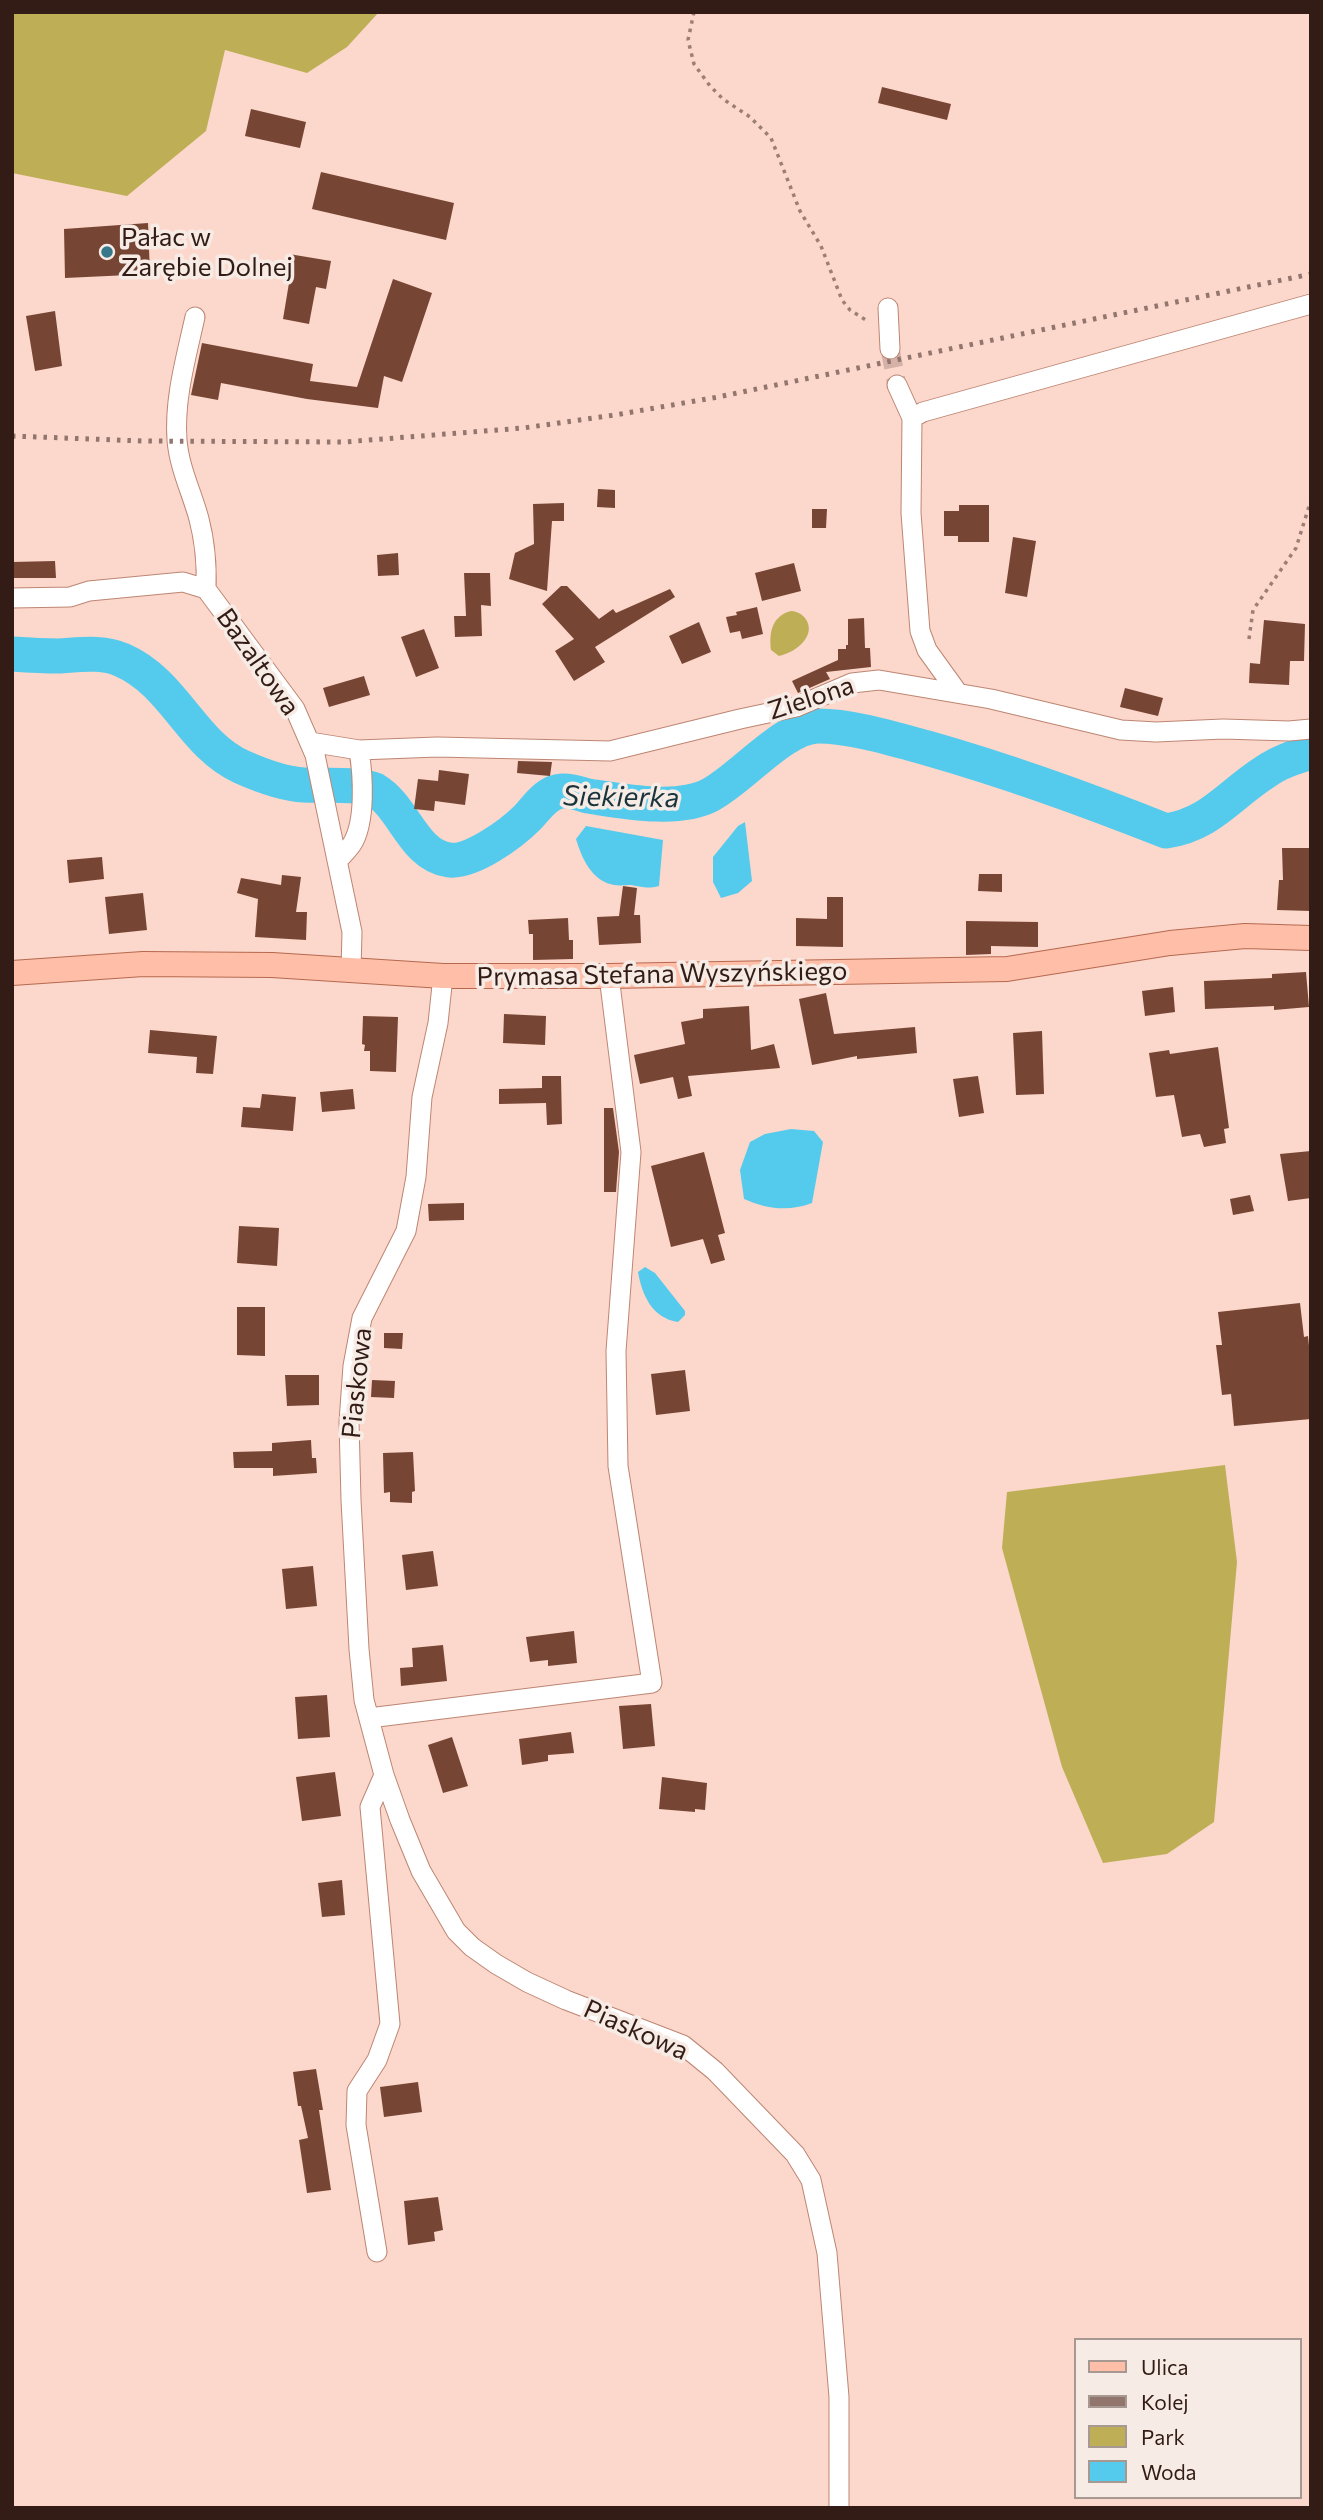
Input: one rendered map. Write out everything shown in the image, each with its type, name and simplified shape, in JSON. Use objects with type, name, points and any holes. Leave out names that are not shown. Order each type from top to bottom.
[{"type":"main road","name":"Prymasa Stefana Wyszyńskiego","points":[[12,973],[143,964],[272,965],[443,976],[1007,969],[1170,943],[1245,936],[1311,937]]},
{"type":"street","points":[[912,418],[923,412],[1311,304]]},
{"type":"street","points":[[888,308],[889,344]]},
{"type":"street","points":[[195,317],[180,389],[177,442],[199,520],[207,565],[206,589]]},
{"type":"street","points":[[897,385],[912,418],[911,513],[920,631],[927,650],[958,692]]},
{"type":"street","name":"Bazaltowa","points":[[12,598],[70,597],[89,591],[183,582],[206,589],[295,709],[312,748],[352,932],[351,970]]},
{"type":"street","name":"Zielona","points":[[312,748],[359,750],[438,747],[610,751],[796,707],[864,680],[958,692],[1121,730],[1156,733],[1223,729],[1311,729]]},
{"type":"street","points":[[337,861],[352,846],[357,834],[363,774],[359,750]]},
{"type":"street","name":"Piaskowa","points":[[443,976],[438,1023],[422,1097],[416,1178],[406,1231],[362,1318],[353,1366],[349,1422],[353,1567],[364,1700],[384,1775],[421,1871],[456,1931],[472,1947],[527,1982],[683,2045],[715,2071],[795,2154],[811,2180],[827,2253],[841,2446],[839,2508]]},
{"type":"street","points":[[369,1718],[652,1683],[618,1466],[616,1351],[631,1152],[609,976]]},
{"type":"street","points":[[377,2252],[356,2125],[357,2091],[377,2060],[390,2024],[370,1807],[384,1775]]},
{"type":"path","points":[[694,12],[688,40],[694,64],[723,99],[750,117],[771,138],[800,211],[821,246],[842,300],[850,310],[878,329],[889,344]]},
{"type":"path","points":[[1249,639],[1253,610],[1296,548],[1311,499]]},
{"type":"green space","points":[[12,12],[379,12],[347,47],[307,73],[225,50],[206,131],[127,196],[12,173]]},
{"type":"green space","points":[[791,611],[805,618],[809,631],[799,646],[779,656],[771,650],[771,631],[780,617]]},
{"type":"green space","points":[[1225,1465],[1237,1562],[1214,1822],[1167,1854],[1103,1863],[1062,1767],[1002,1548],[1007,1492]]},
{"type":"water","points":[[745,822],[752,881],[738,893],[721,898],[713,882],[713,857],[738,826]]},
{"type":"water","points":[[586,826],[663,840],[659,886],[648,888],[616,885],[600,879],[585,861],[576,839]]},
{"type":"water","points":[[791,1129],[814,1131],[823,1142],[812,1203],[794,1208],[778,1208],[744,1199],[740,1170],[750,1142],[765,1134]]},
{"type":"water","points":[[645,1267],[655,1273],[685,1311],[685,1315],[678,1322],[661,1316],[650,1304],[642,1289],[638,1272]]},
{"type":"building","points":[[882,87],[951,104],[947,120],[878,103]]},
{"type":"building","points":[[251,109],[306,122],[300,148],[245,136]]},
{"type":"building","points":[[321,172],[454,203],[446,240],[312,209]]},
{"type":"building","name":"Pałac w Zarębie Dolnej","points":[[148,223],[150,274],[65,278],[64,229]]},
{"type":"building","points":[[289,254],[331,261],[326,289],[316,287],[309,324],[283,319],[289,283],[284,282]]},
{"type":"building","points":[[393,279],[432,293],[402,382],[384,376],[378,408],[307,399],[221,383],[218,400],[191,395],[202,343],[313,364],[310,381],[357,387]]},
{"type":"building","points":[[55,311],[62,366],[35,371],[26,316]]},
{"type":"building","points":[[598,489],[615,490],[615,508],[597,507]]},
{"type":"building","points":[[564,503],[564,521],[552,521],[547,591],[509,579],[515,553],[534,544],[533,504]]},
{"type":"building","points":[[959,505],[989,505],[989,542],[958,542],[958,536],[944,536],[944,511],[959,511]]},
{"type":"building","points":[[812,509],[827,509],[826,528],[812,528]]},
{"type":"building","points":[[1013,537],[1036,541],[1027,597],[1005,593]]},
{"type":"building","points":[[398,553],[399,575],[378,576],[377,555]]},
{"type":"building","points":[[55,561],[56,578],[12,578],[12,562]]},
{"type":"building","points":[[794,563],[801,591],[762,601],[755,573]]},
{"type":"building","points":[[464,573],[490,573],[491,606],[481,605],[482,636],[455,637],[454,616],[466,616]]},
{"type":"building","points":[[561,586],[567,586],[599,619],[613,609],[616,613],[670,589],[675,597],[595,647],[605,662],[574,681],[555,651],[574,639],[542,604]]},
{"type":"building","points":[[757,607],[763,634],[742,639],[740,631],[730,633],[726,617]]},
{"type":"building","points":[[864,618],[865,648],[870,648],[871,667],[826,672],[830,679],[798,693],[792,681],[838,660],[838,649],[846,649],[848,645],[848,619]]},
{"type":"building","points":[[1264,620],[1305,624],[1304,661],[1290,661],[1289,685],[1249,683],[1250,663],[1260,664]]},
{"type":"building","points":[[699,622],[711,652],[682,664],[669,636]]},
{"type":"building","points":[[424,629],[439,668],[416,677],[401,637]]},
{"type":"building","points":[[364,676],[370,695],[329,707],[323,688]]},
{"type":"building","points":[[1125,688],[1163,698],[1158,716],[1120,707]]},
{"type":"building","points":[[518,761],[552,762],[550,776],[517,773]]},
{"type":"building","points":[[439,770],[469,774],[465,805],[435,801],[434,811],[414,809],[418,779],[438,781]]},
{"type":"building","points":[[1282,848],[1309,848],[1311,911],[1277,910],[1279,880],[1283,880]]},
{"type":"building","points":[[102,857],[104,879],[69,883],[67,860]]},
{"type":"building","points":[[979,874],[1002,874],[1002,892],[978,891]]},
{"type":"building","points":[[282,875],[301,877],[296,912],[307,912],[306,940],[255,937],[258,899],[237,893],[241,878],[281,885]]},
{"type":"building","points":[[623,886],[637,888],[634,915],[640,915],[641,943],[599,945],[597,917],[619,916]]},
{"type":"building","points":[[143,893],[147,930],[109,934],[105,897]]},
{"type":"building","points":[[827,897],[843,897],[843,947],[796,946],[796,918],[827,919]]},
{"type":"building","points":[[568,918],[569,940],[573,940],[573,959],[533,960],[533,934],[529,934],[528,920]]},
{"type":"building","points":[[966,921],[1038,922],[1038,947],[991,946],[991,954],[966,955]]},
{"type":"building","points":[[1306,972],[1309,1007],[1274,1010],[1274,1006],[1205,1009],[1204,981],[1272,978],[1272,974]]},
{"type":"building","points":[[1173,987],[1175,1012],[1145,1016],[1142,991]]},
{"type":"building","points":[[826,993],[834,1034],[915,1027],[917,1053],[857,1059],[857,1056],[812,1065],[799,999]]},
{"type":"building","points":[[749,1006],[751,1050],[774,1044],[780,1068],[688,1076],[692,1096],[678,1099],[673,1077],[640,1084],[634,1055],[685,1044],[681,1022],[703,1018],[703,1009]]},
{"type":"building","points":[[504,1014],[546,1016],[545,1045],[503,1043]]},
{"type":"building","points":[[363,1016],[398,1017],[396,1072],[370,1071],[370,1051],[364,1051],[365,1045],[362,1044]]},
{"type":"building","points":[[150,1030],[217,1036],[213,1074],[196,1073],[197,1057],[148,1053]]},
{"type":"building","points":[[1042,1031],[1044,1094],[1016,1095],[1013,1033]]},
{"type":"building","points":[[1218,1047],[1229,1128],[1224,1129],[1226,1143],[1204,1147],[1200,1134],[1182,1137],[1174,1095],[1156,1097],[1149,1053],[1169,1050],[1170,1054]]},
{"type":"building","points":[[542,1076],[561,1076],[562,1124],[547,1125],[546,1103],[499,1104],[499,1089],[542,1088]]},
{"type":"building","points":[[978,1076],[984,1113],[959,1117],[953,1079]]},
{"type":"building","points":[[353,1089],[355,1109],[322,1112],[320,1092]]},
{"type":"building","points":[[262,1094],[296,1097],[293,1131],[241,1127],[243,1107],[260,1108]]},
{"type":"building","points":[[604,1108],[613,1108],[619,1152],[616,1192],[604,1192]]},
{"type":"building","points":[[1311,1151],[1311,1198],[1288,1201],[1280,1154]]},
{"type":"building","points":[[704,1152],[725,1233],[718,1235],[725,1260],[711,1264],[703,1239],[671,1247],[651,1166]]},
{"type":"building","points":[[1250,1195],[1254,1211],[1233,1215],[1230,1199]]},
{"type":"building","points":[[464,1203],[464,1220],[429,1221],[428,1204]]},
{"type":"building","points":[[239,1226],[279,1228],[277,1266],[237,1263]]},
{"type":"building","points":[[1300,1303],[1304,1337],[1308,1336],[1311,1365],[1311,1419],[1234,1426],[1231,1394],[1222,1395],[1216,1345],[1222,1345],[1218,1312]]},
{"type":"building","points":[[237,1307],[265,1307],[265,1356],[237,1355]]},
{"type":"building","points":[[384,1333],[403,1333],[402,1349],[384,1348]]},
{"type":"building","points":[[685,1370],[690,1411],[656,1415],[651,1374]]},
{"type":"building","points":[[285,1375],[319,1375],[319,1405],[287,1406]]},
{"type":"building","points":[[372,1380],[395,1381],[394,1398],[371,1397]]},
{"type":"building","points":[[311,1440],[312,1458],[316,1458],[317,1473],[273,1476],[273,1468],[234,1468],[233,1452],[272,1451],[272,1443]]},
{"type":"building","points":[[413,1452],[415,1491],[412,1492],[412,1503],[390,1502],[390,1492],[384,1493],[383,1453]]},
{"type":"building","points":[[433,1551],[438,1586],[406,1590],[402,1555]]},
{"type":"building","points":[[313,1566],[317,1606],[286,1609],[282,1569]]},
{"type":"building","points":[[574,1631],[577,1663],[548,1666],[548,1660],[530,1662],[526,1637]]},
{"type":"building","points":[[443,1645],[447,1681],[401,1686],[400,1668],[413,1667],[412,1648]]},
{"type":"building","points":[[327,1695],[330,1737],[298,1739],[295,1697]]},
{"type":"building","points":[[651,1704],[655,1746],[623,1749],[619,1706]]},
{"type":"building","points":[[571,1732],[574,1753],[548,1755],[548,1761],[522,1765],[519,1739]]},
{"type":"building","points":[[452,1737],[468,1786],[443,1793],[428,1745]]},
{"type":"building","points":[[335,1772],[341,1816],[302,1821],[296,1777]]},
{"type":"building","points":[[662,1777],[707,1783],[705,1810],[695,1809],[695,1812],[659,1809]]},
{"type":"building","points":[[342,1880],[345,1915],[322,1917],[318,1883]]},
{"type":"building","points":[[316,2069],[331,2190],[307,2193],[299,2140],[308,2138],[301,2106],[298,2106],[293,2072]]},
{"type":"building","points":[[418,2082],[422,2112],[384,2117],[380,2087]]},
{"type":"building","points":[[438,2197],[443,2230],[434,2232],[435,2241],[408,2245],[404,2201]]},
{"type":"waterway","name":"Siekierka","points":[[12,654],[82,654],[122,660],[156,683],[209,744],[224,757],[249,770],[288,783],[375,790],[394,807],[426,849],[449,860],[468,857],[490,846],[511,832],[538,805],[556,792],[568,791],[650,804],[697,800],[722,787],[791,735],[805,728],[818,726],[873,734],[957,757],[1048,786],[1166,831],[1208,815],[1270,768],[1311,752]]},
{"type":"tunnel","points":[[890,349],[897,385]]},
{"type":"railway","points":[[12,436],[143,441],[344,442],[523,428],[718,397],[1311,274]]},
{"type":"place","name":"Pałac w Zarębie Dolnej","points":[[107,252]]}]
